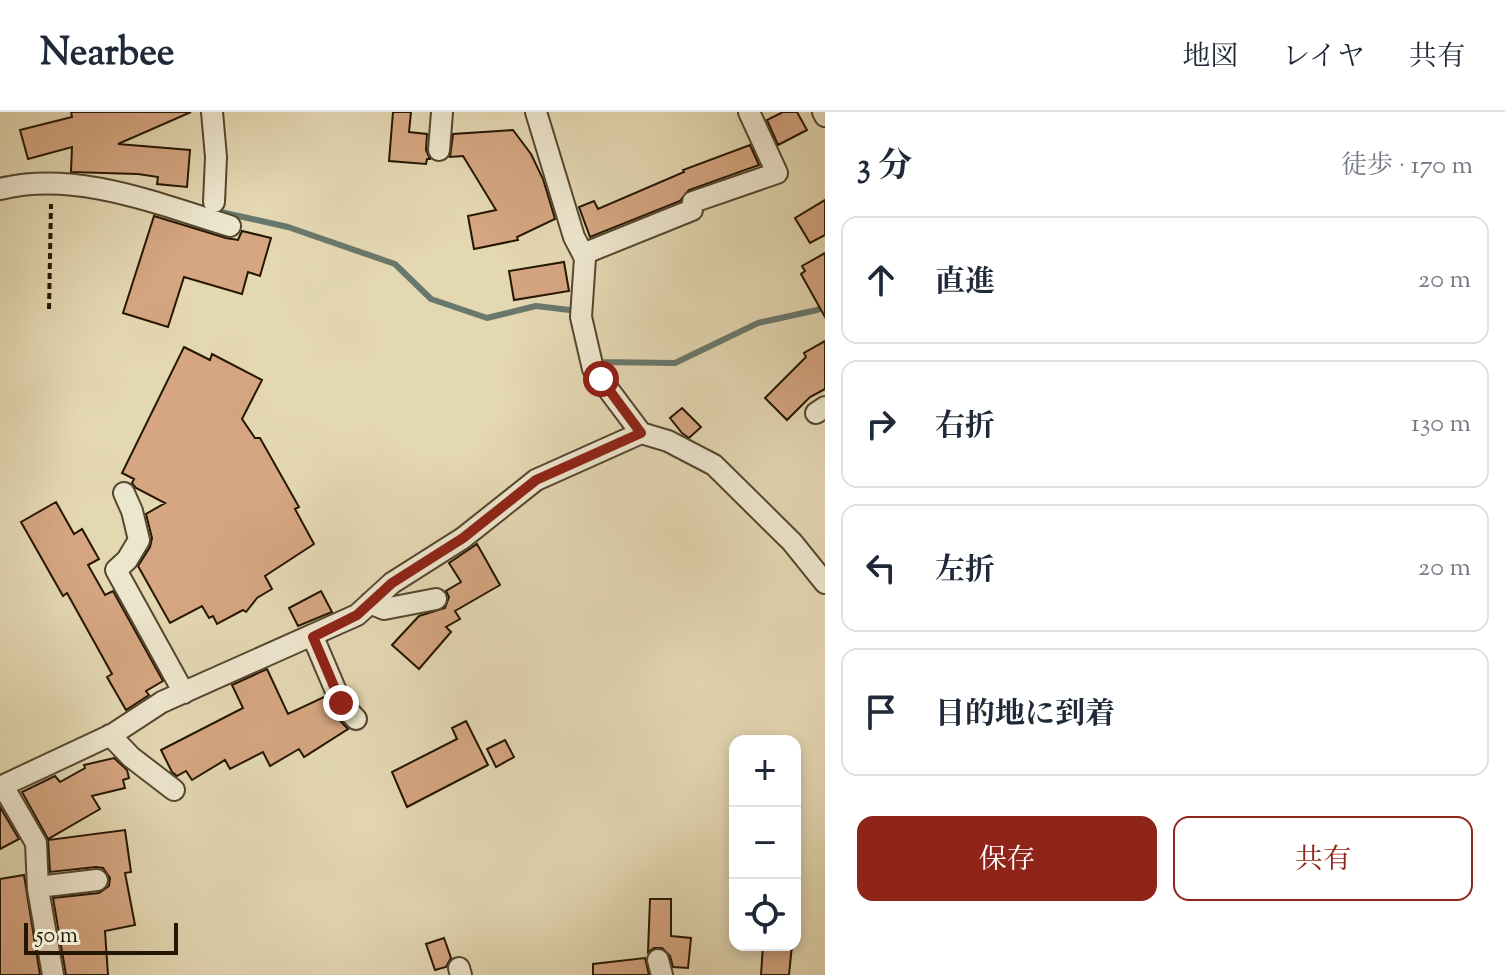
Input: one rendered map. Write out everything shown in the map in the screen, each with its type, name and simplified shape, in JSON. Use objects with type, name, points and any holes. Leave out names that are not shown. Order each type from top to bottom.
[{"type":"street","points":[[212,112],[216,157],[214,202]]},
{"type":"street","points":[[439,150],[442,112]]},
{"type":"street","points":[[536,112],[574,237],[585,258],[581,312],[593,369],[641,433],[668,441],[714,465],[792,542],[825,583]]},
{"type":"street","points":[[583,254],[692,210],[693,202],[777,173],[749,112]]},
{"type":"street","points":[[0,189],[18,185],[52,185],[113,190],[230,226]]},
{"type":"street","points":[[53,975],[38,887],[36,843],[2,786],[110,735],[162,702],[357,615],[392,583],[463,538],[536,480],[641,433]]},
{"type":"street","points":[[124,493],[139,540],[127,560],[116,570],[184,693]]},
{"type":"street","points":[[370,603],[384,609],[436,599]]},
{"type":"street","points":[[313,637],[341,703],[356,719]]},
{"type":"street","points":[[110,735],[131,757],[174,790]]},
{"type":"street","points":[[38,887],[97,880]]},
{"type":"path","points":[[49,309],[52,185]]},
{"type":"building","points":[[71,112],[191,112],[118,144],[190,150],[187,187],[157,184],[158,177],[138,174],[71,172],[72,147],[28,159],[20,130],[72,117]]},
{"type":"building","points":[[393,112],[411,112],[409,132],[427,134],[426,150],[430,159],[426,164],[389,161]]},
{"type":"building","points":[[783,112],[797,112],[807,130],[778,145],[767,120]]},
{"type":"building","points":[[513,130],[531,154],[543,179],[555,219],[517,237],[518,240],[474,249],[468,216],[496,210],[463,156],[450,157],[453,134]]},
{"type":"building","points":[[750,145],[759,165],[689,190],[680,201],[590,237],[579,207],[594,201],[598,209],[683,170]]},
{"type":"building","points":[[825,200],[825,235],[810,243],[795,218]]},
{"type":"building","points":[[154,216],[226,238],[238,240],[242,231],[271,238],[260,276],[248,272],[242,294],[184,277],[168,327],[123,313]]},
{"type":"building","points":[[825,253],[825,317],[801,274],[805,271],[802,266]]},
{"type":"building","points":[[564,262],[569,291],[514,300],[509,271]]},
{"type":"building","points":[[825,341],[825,389],[810,397],[787,420],[765,398],[806,357],[804,353]]},
{"type":"building","points":[[184,347],[210,360],[212,354],[262,380],[242,419],[255,438],[260,438],[299,507],[295,509],[314,544],[265,576],[272,589],[257,598],[246,612],[243,610],[217,624],[202,606],[170,623],[138,566],[152,538],[146,514],[165,503],[136,488],[132,483],[134,479],[122,473]]},
{"type":"building","points":[[682,408],[701,427],[689,438],[670,418]]},
{"type":"building","points":[[56,502],[74,534],[82,529],[99,559],[88,565],[105,595],[113,591],[163,681],[146,691],[149,695],[126,710],[107,677],[112,674],[67,593],[63,596],[21,522]]},
{"type":"building","points":[[477,544],[500,585],[455,611],[460,619],[446,627],[451,632],[419,669],[392,645],[419,616],[445,608],[449,597],[446,591],[461,582],[449,563]]},
{"type":"building","points":[[321,591],[332,612],[298,626],[289,608]]},
{"type":"building","points":[[267,669],[288,714],[324,697],[331,711],[348,729],[304,757],[299,749],[270,766],[263,752],[230,769],[225,760],[192,780],[186,771],[177,776],[172,772],[161,750],[243,708],[232,685]]},
{"type":"building","points":[[466,721],[488,765],[407,807],[392,772],[457,739],[452,728]]},
{"type":"building","points":[[505,740],[514,757],[496,767],[487,749]]},
{"type":"building","points":[[114,758],[127,770],[129,778],[123,780],[125,788],[92,796],[100,809],[48,839],[22,792],[55,776],[60,782],[85,768],[84,765]]},
{"type":"building","points":[[0,807],[19,839],[0,849]]},
{"type":"building","points":[[125,830],[131,872],[125,873],[135,925],[105,931],[108,975],[66,975],[53,898],[99,893],[109,886],[110,878],[103,868],[96,867],[50,872],[48,840]]},
{"type":"building","points":[[24,875],[40,975],[0,975],[0,879]]},
{"type":"building","points":[[650,899],[671,899],[671,936],[691,938],[688,968],[673,967],[670,956],[662,948],[648,952]]},
{"type":"building","points":[[444,938],[451,958],[446,967],[435,970],[426,944]]},
{"type":"building","points":[[763,951],[791,951],[789,975],[761,975]]},
{"type":"building","points":[[645,958],[649,975],[593,975],[593,964]]},
{"type":"waterway","points":[[2,179],[30,175]]},
{"type":"waterway","points":[[212,210],[288,227],[395,264],[431,299],[487,318],[536,306],[578,311]]},
{"type":"waterway","points":[[598,360],[675,363],[758,323],[825,306]]},
{"type":"route","points":[[341,703],[313,637],[357,615],[392,583],[463,538],[536,480],[641,433],[601,379]]}]
